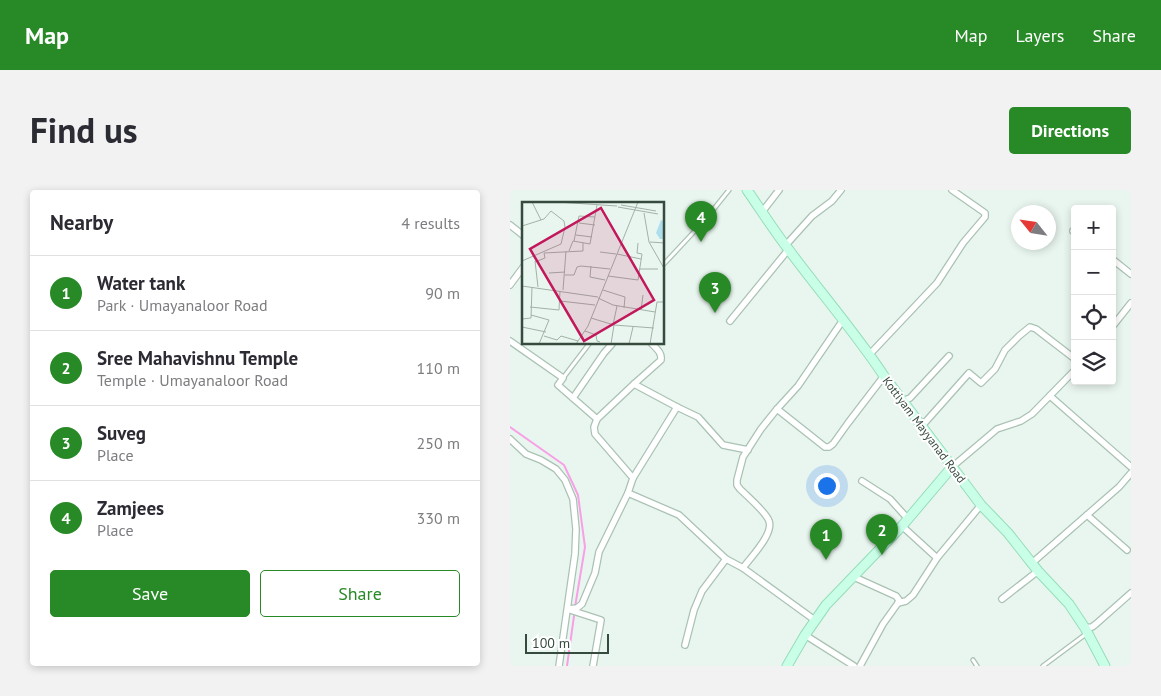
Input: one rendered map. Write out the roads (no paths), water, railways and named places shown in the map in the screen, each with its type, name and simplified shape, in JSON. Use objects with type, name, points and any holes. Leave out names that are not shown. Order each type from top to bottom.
[{"type":"main road","name":"Kottiyam Mayyanad Road","points":[[747,190],[767,222],[870,354],[921,427],[981,505],[1069,604],[1087,631],[1105,666]]},
{"type":"main road","points":[[787,666],[805,635],[826,605],[905,522],[952,467]]},
{"type":"street","points":[[762,212],[779,190]]},
{"type":"street","points":[[730,321],[812,216],[832,201],[841,190]]},
{"type":"street","points":[[870,354],[937,283],[963,243],[985,217],[985,213],[952,190]]},
{"type":"street","points":[[510,225],[522,234]]},
{"type":"street","points":[[1116,262],[1131,274]]},
{"type":"street","points":[[510,285],[522,269]]},
{"type":"street","points":[[1116,322],[1131,303]]},
{"type":"street","points":[[743,568],[766,537],[770,523],[768,518],[737,485],[738,472],[743,457],[761,429],[798,386],[843,320]]},
{"type":"street","points":[[921,427],[969,373],[981,383],[995,369],[1005,350],[1030,327],[1036,329],[1071,356]]},
{"type":"street","points":[[510,341],[564,378],[558,384],[597,419]]},
{"type":"street","points":[[519,346],[522,342]]},
{"type":"street","points":[[573,398],[611,345]]},
{"type":"street","points":[[633,478],[595,434],[594,427],[597,419],[661,360],[662,356],[653,345]]},
{"type":"street","points":[[903,401],[910,398],[949,356]]},
{"type":"street","points":[[952,467],[997,429],[1021,421],[1032,414],[1071,374]]},
{"type":"street","points":[[777,409],[825,447],[829,447],[884,376]]},
{"type":"street","points":[[634,384],[698,417],[723,445],[748,450]]},
{"type":"street","points":[[1050,396],[1131,467]]},
{"type":"street","points":[[568,610],[577,608],[585,599],[595,573],[602,546],[628,493],[633,478],[677,407]]},
{"type":"street","points":[[510,439],[526,454],[556,469],[565,480],[573,499],[576,529],[575,554],[559,666]]},
{"type":"street","points":[[1032,563],[1119,487],[1131,473]]},
{"type":"street","points":[[862,480],[890,500],[905,522],[937,558]]},
{"type":"street","points":[[628,493],[679,515],[726,559],[743,568],[816,621]]},
{"type":"street","points":[[860,666],[882,624],[898,603],[913,595],[937,558],[981,505]]},
{"type":"street","points":[[1087,515],[1127,550]]},
{"type":"street","points":[[685,645],[694,610],[702,591],[726,559]]},
{"type":"street","points":[[1002,599],[1038,571]]},
{"type":"street","points":[[854,576],[896,596],[899,600],[898,603]]},
{"type":"street","points":[[1087,631],[1131,593]]},
{"type":"street","points":[[568,610],[601,620],[593,666]]},
{"type":"street","points":[[805,635],[854,666]]},
{"type":"lane","points":[[665,263],[705,220],[729,190]]},
{"type":"lane","points":[[564,378],[588,345]]},
{"type":"lane","points":[[1042,666],[1087,631]]},
{"type":"lane","points":[[973,660],[978,666]]},
{"type":"waterway","points":[[510,427],[564,465],[578,495],[585,547],[575,607]]},
{"type":"waterway","points":[[567,666],[574,616]]},
{"type":"place","name":"Zamjees","points":[[701,242]]},
{"type":"place","name":"Suveg","points":[[715,313]]},
{"type":"place","name":"Sree Mahavishnu Temple","points":[[882,555]]},
{"type":"place","name":"Water tank","points":[[826,560]]}]
